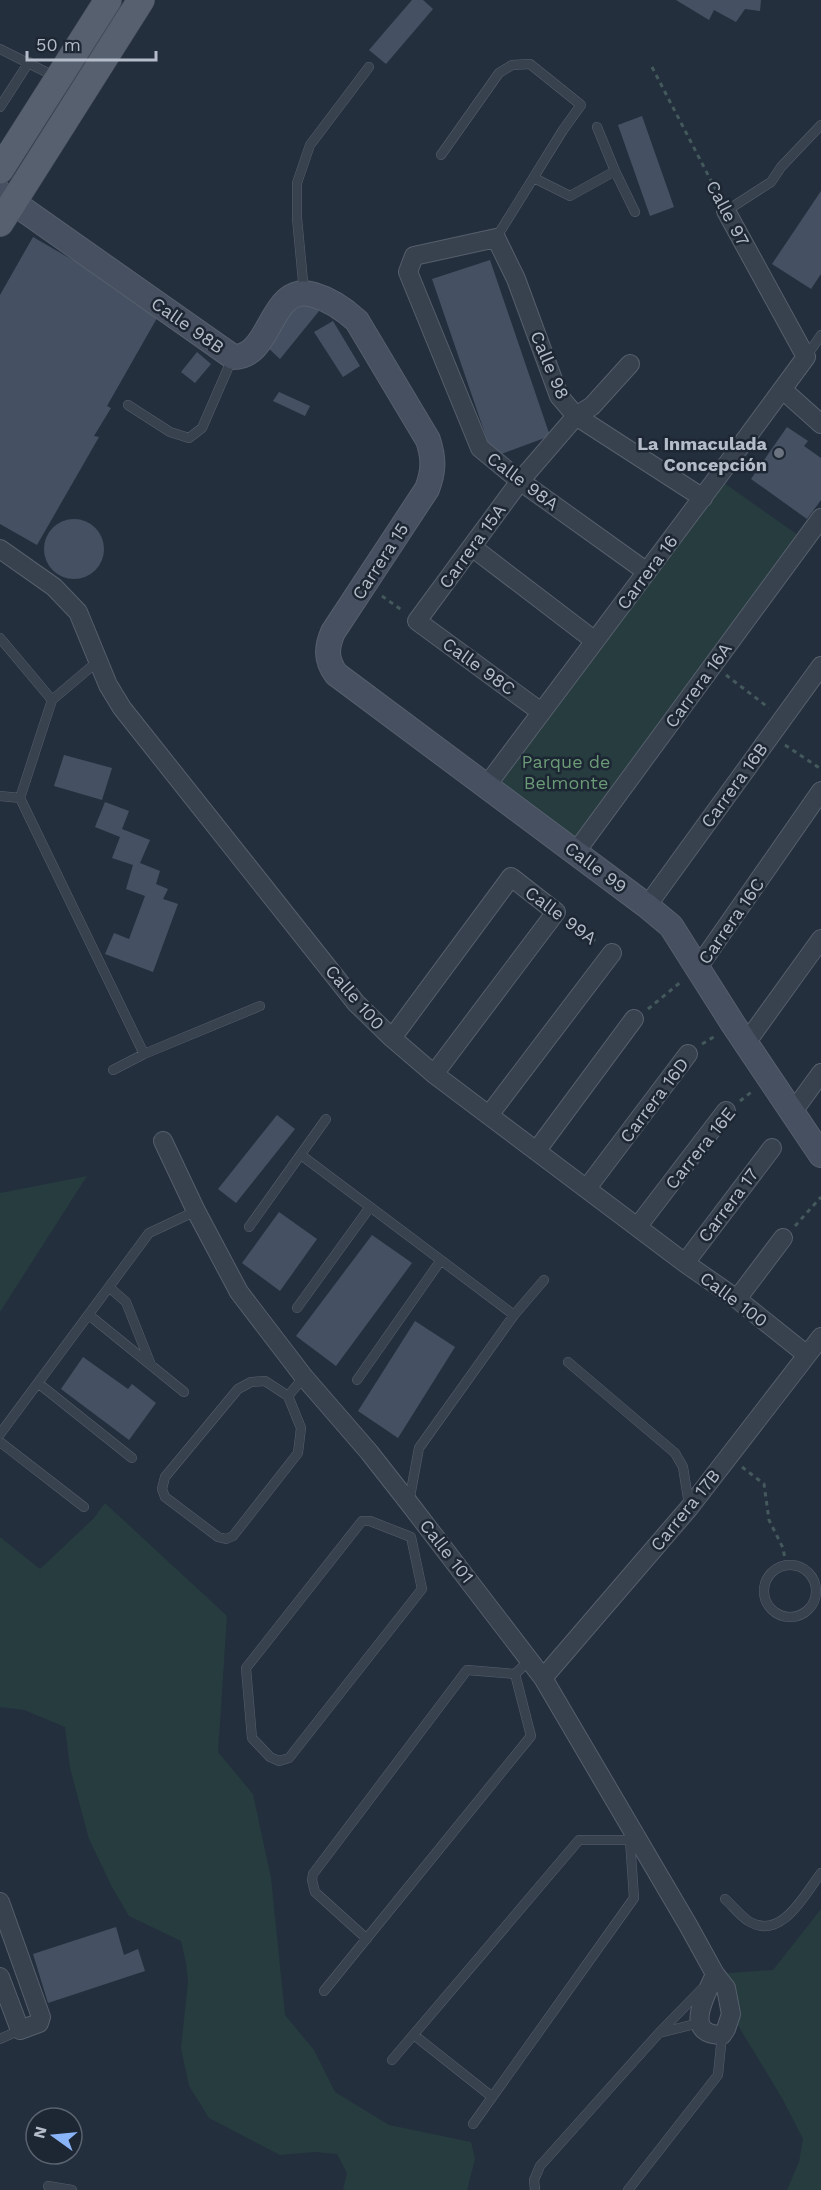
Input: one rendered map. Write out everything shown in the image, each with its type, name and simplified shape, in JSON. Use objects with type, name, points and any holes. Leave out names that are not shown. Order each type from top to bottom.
[{"type":"main road","points":[[0,170],[108,0]]},
{"type":"main road","points":[[5,206],[141,0]]},
{"type":"street","name":"Calle 98B","points":[[5,206],[233,357],[251,353],[283,305],[295,293],[304,292]]},
{"type":"street","name":"Calle 97","points":[[726,211],[806,357]]},
{"type":"street","name":"Calle 98A","points":[[496,238],[414,256],[408,272],[480,448],[520,481],[647,572]]},
{"type":"street","name":"Calle 98","points":[[496,238],[516,279],[560,396],[576,416],[703,498]]},
{"type":"street","name":"Carrera 15","points":[[304,292],[324,298],[344,309],[357,321],[428,440],[432,453],[432,475],[427,489],[333,632]]},
{"type":"street","name":"Carrera 16","points":[[487,784],[703,498],[806,357]]},
{"type":"street","name":"Carrera 15A","points":[[417,621],[520,481],[576,416],[592,406],[630,364]]},
{"type":"street","points":[[783,390],[821,424]]},
{"type":"street","name":"Carrera 16A","points":[[575,853],[821,518]]},
{"type":"street","points":[[472,547],[595,641]]},
{"type":"street","name":"Calle 100","points":[[0,549],[54,587],[78,612],[108,686],[142,733],[356,1003],[434,1074],[685,1263],[737,1299],[807,1355]]},
{"type":"street","name":"Calle 98C","points":[[417,621],[541,712]]},
{"type":"street","name":"Calle 99","points":[[333,632],[328,645],[328,659],[336,674],[487,784],[671,926],[697,969],[821,1155]]},
{"type":"street","name":"Carrera 16B","points":[[647,906],[821,666]]},
{"type":"street","name":"Carrera 16C","points":[[697,969],[821,791]]},
{"type":"street","name":"Calle 99A","points":[[392,1038],[511,877],[556,912]]},
{"type":"street","points":[[434,1074],[556,912]]},
{"type":"street","points":[[739,1033],[821,939]]},
{"type":"street","points":[[489,1115],[612,953]]},
{"type":"street","points":[[537,1150],[634,1020]]},
{"type":"street","name":"Carrera 16D","points":[[587,1188],[688,1054]]},
{"type":"street","points":[[792,1113],[821,1073]]},
{"type":"street","name":"Carrera 16E","points":[[638,1226],[726,1111]]},
{"type":"street","name":"Calle 101","points":[[163,1141],[196,1211],[239,1292],[304,1377],[369,1452],[543,1678],[633,1838],[688,1924],[715,1974],[726,1988],[731,2014],[722,2035]]},
{"type":"street","name":"Carrera 17","points":[[685,1263],[772,1148]]},
{"type":"street","points":[[737,1299],[783,1238]]},
{"type":"street","name":"Carrera 17B","points":[[543,1678],[689,1508],[821,1337]]},
{"type":"street","points":[[0,1902],[42,2020],[20,2030],[0,1977]]},
{"type":"street","points":[[715,1974],[699,2013],[699,2023],[704,2031],[712,2035],[722,2035]]},
{"type":"lane","points":[[0,49],[58,78]]},
{"type":"lane","points":[[0,107],[29,62]]},
{"type":"lane","points":[[441,155],[499,73],[512,65],[530,64],[581,105],[496,238]]},
{"type":"lane","points":[[304,292],[297,218],[297,183],[310,145],[369,67]]},
{"type":"lane","points":[[726,211],[771,182],[781,167],[821,125]]},
{"type":"lane","points":[[597,127],[635,212]]},
{"type":"lane","points":[[534,178],[570,196],[615,171]]},
{"type":"lane","points":[[806,357],[821,335]]},
{"type":"lane","points":[[129,405],[170,432],[189,438],[202,428],[233,357]]},
{"type":"lane","points":[[0,638],[52,700]]},
{"type":"lane","points":[[98,661],[52,700],[20,798],[144,1054]]},
{"type":"lane","points":[[0,796],[20,798]]},
{"type":"lane","points":[[113,1070],[144,1054],[260,1006]]},
{"type":"lane","points":[[249,1227],[327,1119]]},
{"type":"lane","points":[[301,1155],[514,1315]]},
{"type":"lane","points":[[297,1308],[370,1207]]},
{"type":"lane","points":[[0,1434],[149,1233],[196,1211]]},
{"type":"lane","points":[[357,1380],[441,1260]]},
{"type":"lane","points":[[409,1503],[419,1448],[514,1315],[544,1280]]},
{"type":"lane","points":[[110,1288],[126,1302],[152,1367]]},
{"type":"lane","points":[[89,1315],[184,1392]]},
{"type":"lane","points":[[568,1362],[675,1453],[683,1467],[689,1508]]},
{"type":"lane","points":[[288,1396],[304,1377]]},
{"type":"lane","points":[[265,1381],[288,1396],[301,1428],[298,1453],[233,1536],[226,1539],[218,1537],[165,1497],[162,1489],[165,1477],[238,1389],[250,1382],[265,1381]]},
{"type":"lane","points":[[38,1383],[132,1458]]},
{"type":"lane","points":[[0,1442],[84,1507]]},
{"type":"lane","points":[[362,1521],[370,1521],[411,1536],[422,1589],[289,1758],[279,1761],[270,1757],[252,1738],[246,1668],[362,1521]]},
{"type":"lane","points":[[411,1536],[423,1522]]},
{"type":"lane","points":[[786,1564],[798,1565],[808,1572],[814,1581],[816,1593],[812,1605],[804,1613],[792,1617],[780,1616],[764,1599],[763,1587],[768,1575],[776,1568],[786,1564]]},
{"type":"lane","points":[[812,1605],[821,1611]]},
{"type":"lane","points":[[367,1939],[315,1892],[313,1874],[467,1670],[515,1674],[530,1660]]},
{"type":"lane","points":[[324,1990],[531,1736],[515,1674]]},
{"type":"lane","points":[[392,2060],[579,1840],[633,1838],[634,1898],[473,2124]]},
{"type":"lane","points":[[725,1899],[750,1922],[767,1927],[786,1920],[821,1873]]},
{"type":"lane","points":[[535,2190],[534,2180],[540,2166],[659,2033],[702,1989]]},
{"type":"lane","points":[[659,2033],[699,2023]]},
{"type":"lane","points":[[0,2039],[20,2030]]},
{"type":"lane","points":[[414,2035],[491,2096]]},
{"type":"lane","points":[[628,2190],[718,2075],[722,2035]]},
{"type":"lane","points":[[48,2186],[72,2190]]},
{"type":"path","name":"Calle 97","points":[[652,67],[726,211]]},
{"type":"path","points":[[366,584],[417,621]]},
{"type":"path","points":[[713,666],[782,718]]},
{"type":"path","points":[[770,735],[821,769]]},
{"type":"path","name":"Calle 99A","points":[[556,912],[612,953]]},
{"type":"path","name":"Carrera 16C","points":[[634,1020],[697,969]]},
{"type":"path","name":"Carrera 16D","points":[[688,1054],[739,1033]]},
{"type":"path","name":"Carrera 16E","points":[[726,1111],[770,1078]]},
{"type":"path","points":[[783,1238],[821,1197]]},
{"type":"path","points":[[729,1456],[764,1484],[769,1520],[783,1548],[786,1564]]},
{"type":"green space","name":"Parque de Belmonte","points":[[717,478],[805,540],[575,853],[487,785]]},
{"type":"green space","points":[[87,1176],[0,1312],[0,1193]]},
{"type":"green space","points":[[105,1503],[227,1616],[218,1752],[253,1794],[271,1878],[285,2015],[314,2050],[335,2092],[389,2125],[471,2142],[475,2159],[467,2190],[343,2190],[347,2173],[337,2154],[314,2152],[280,2155],[209,2118],[189,2086],[181,2048],[188,1982],[181,1941],[129,1916],[112,1887],[89,1839],[70,1768],[65,1727],[24,1710],[0,1707],[0,1537],[40,1569],[94,1518]]},
{"type":"green space","points":[[821,1909],[821,2190],[787,2190],[799,2162],[803,2139],[782,2098],[731,2014],[715,1974],[773,1970]]},
{"type":"building","points":[[412,0],[423,0],[433,9],[386,64],[369,50]]},
{"type":"building","points":[[676,0],[761,0],[760,11],[745,9],[736,22],[714,10],[709,20]]},
{"type":"building","points":[[642,116],[674,207],[650,216],[618,125]]},
{"type":"building","points":[[821,191],[821,274],[811,289],[772,264]]},
{"type":"building","points":[[33,237],[161,311],[107,406],[111,408],[94,436],[99,437],[37,545],[0,524],[0,295]]},
{"type":"building","points":[[490,260],[550,436],[493,457],[432,279]]},
{"type":"building","points":[[304,297],[319,311],[280,359],[266,346]]},
{"type":"building","points":[[333,321],[360,366],[343,377],[314,332]]},
{"type":"building","points":[[197,352],[211,364],[195,383],[181,372]]},
{"type":"building","points":[[279,392],[310,406],[305,416],[273,401]]},
{"type":"building","points":[[787,427],[808,441],[804,446],[821,458],[821,500],[807,519],[751,479]]},
{"type":"building","points":[[74,519],[95,528],[104,549],[95,570],[74,579],[53,570],[44,549],[53,528]]},
{"type":"building","points":[[64,755],[112,768],[102,800],[54,786]]},
{"type":"building","points":[[105,802],[129,811],[122,829],[150,840],[140,863],[160,871],[156,884],[168,889],[163,899],[178,904],[153,972],[105,954],[114,933],[129,939],[145,896],[126,889],[133,865],[112,858],[120,837],[95,827]]},
{"type":"building","points":[[277,1115],[295,1129],[236,1203],[218,1189]]},
{"type":"building","points":[[279,1212],[317,1239],[280,1291],[242,1263]]},
{"type":"building","points":[[372,1235],[412,1263],[336,1366],[296,1336]]},
{"type":"building","points":[[415,1321],[455,1347],[398,1438],[358,1411]]},
{"type":"building","points":[[83,1357],[128,1389],[132,1384],[156,1403],[129,1440],[61,1389]]},
{"type":"building","points":[[116,1927],[124,1955],[138,1949],[145,1971],[48,2003],[33,1954]]},
{"type":"place","name":"La Inmaculada Concepción","points":[[779,453]]}]
